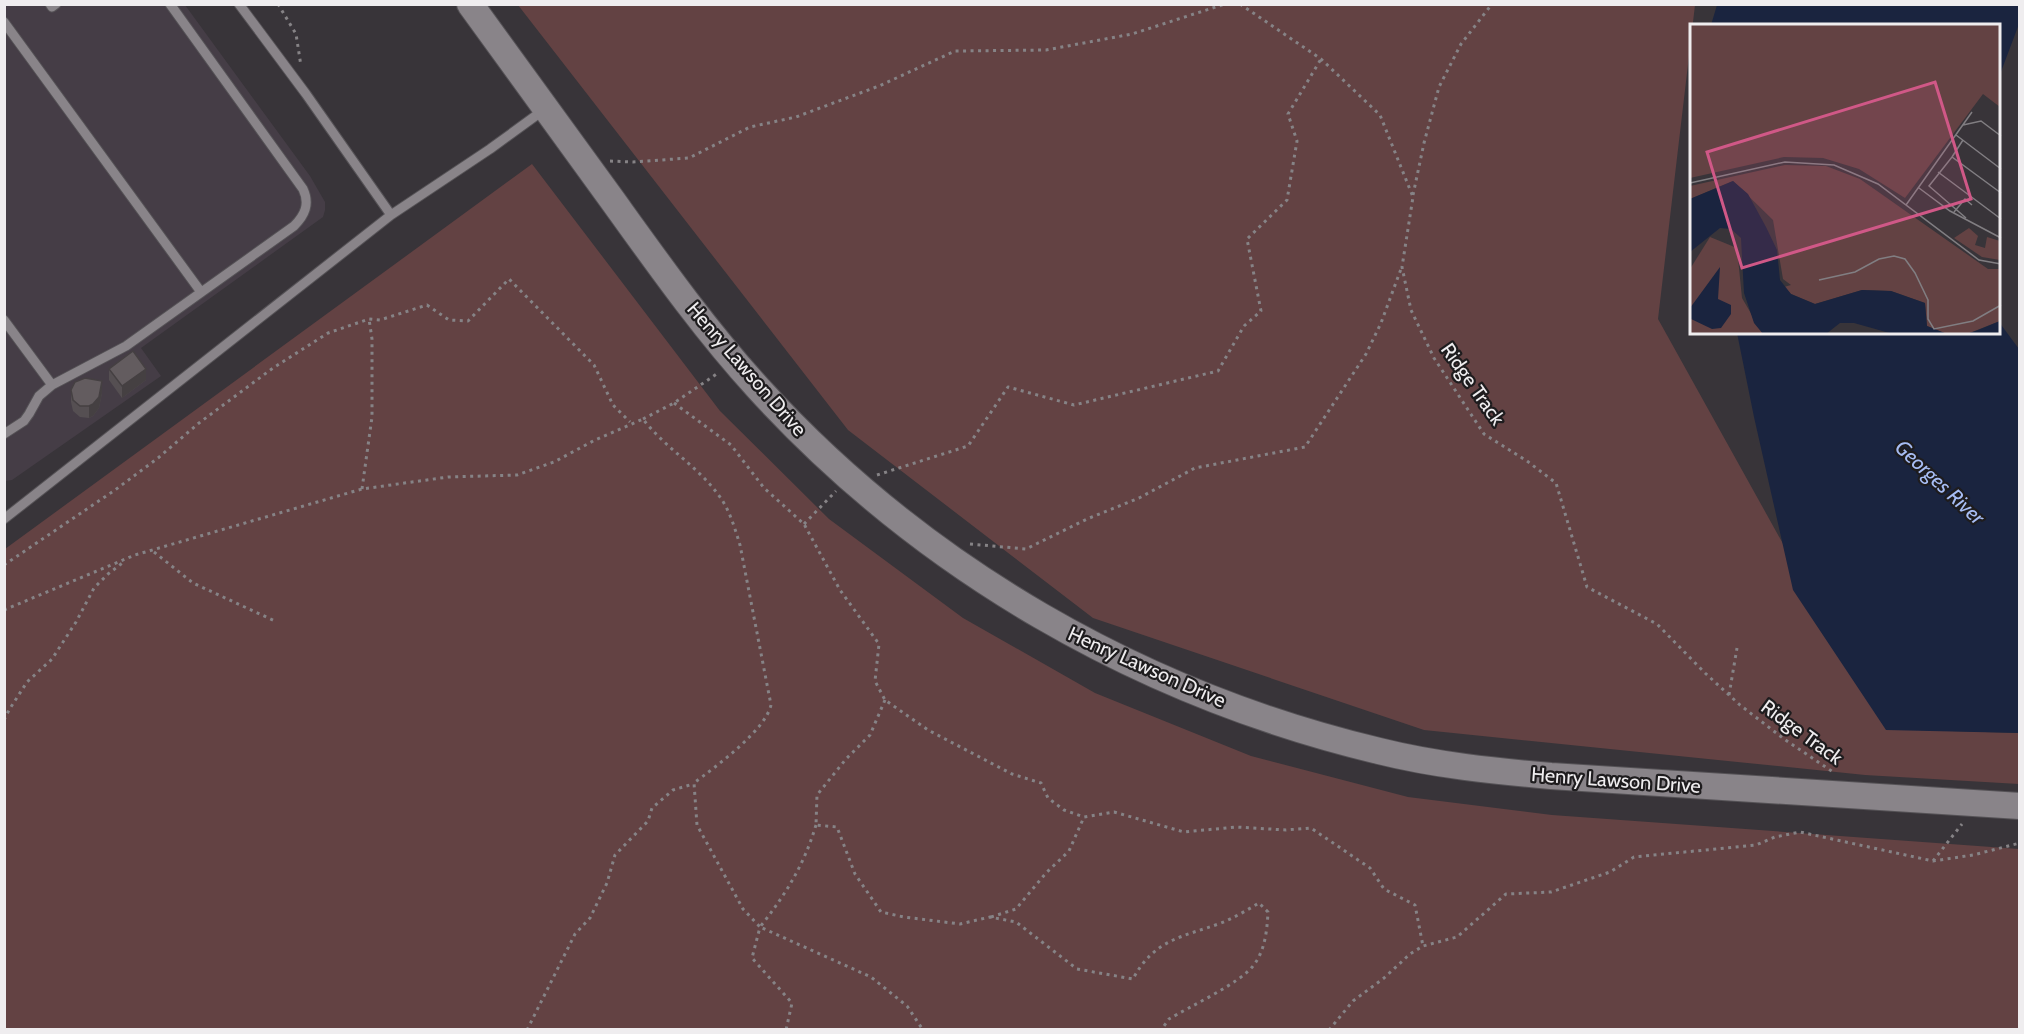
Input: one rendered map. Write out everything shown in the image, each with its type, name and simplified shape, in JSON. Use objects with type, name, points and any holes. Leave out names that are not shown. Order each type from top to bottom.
[{"type":"main road","name":"Henry Lawson Drive","points":[[470,4],[665,272],[736,363],[791,422],[849,477],[909,527],[965,568],[1060,628],[1152,675],[1216,700],[1287,725],[1380,752],[1481,769],[1585,779],[2019,806]]},
{"type":"lane","points":[[50,4],[52,7],[56,4]]},
{"type":"lane","points":[[4,434],[24,421],[39,396],[52,385],[126,346],[294,226],[304,214],[307,203],[303,189],[170,4]]},
{"type":"lane","points":[[239,4],[391,215]]},
{"type":"lane","points":[[4,22],[201,292]]},
{"type":"lane","points":[[4,519],[391,215],[490,150],[546,108]]},
{"type":"lane","points":[[4,320],[52,385]]},
{"type":"path","points":[[278,4],[296,34],[306,94]]},
{"type":"path","points":[[583,159],[633,162],[689,158],[750,127],[796,117],[879,86],[955,51],[1046,50],[1132,34],[1225,4]]},
{"type":"path","points":[[1240,4],[1321,59],[1380,115],[1413,197]]},
{"type":"path","name":"Ridge Track","points":[[1492,4],[1461,44],[1439,87],[1424,143],[1402,267],[1411,310],[1434,358],[1484,434],[1527,461],[1556,483],[1587,587],[1657,624],[1705,674],[1729,695],[1784,739],[1832,771],[1858,796]]},
{"type":"path","points":[[884,483],[875,476],[968,446],[1008,387],[1074,405],[1218,371],[1244,326],[1261,310],[1247,239],[1287,200],[1297,141],[1288,114],[1321,59]]},
{"type":"path","points":[[964,543],[1026,549],[1087,519],[1140,498],[1195,468],[1305,447],[1366,354],[1381,323],[1402,267]]},
{"type":"path","points":[[4,565],[115,490],[273,368],[328,333],[369,319],[380,320],[427,305],[449,320],[468,321],[509,279],[594,365],[613,405],[631,423]]},
{"type":"path","points":[[362,489],[372,417],[372,339],[369,319]]},
{"type":"path","points":[[4,610],[135,555],[362,489],[448,477],[517,475],[554,462],[643,419],[674,403],[705,380],[736,363]]},
{"type":"path","points":[[674,403],[731,445],[764,488],[804,524],[840,590],[879,644],[875,681],[885,700],[928,730],[1012,774],[1041,783],[1048,798],[1064,810],[1084,817],[1114,812],[1184,832],[1236,827],[1286,830],[1311,828],[1370,868],[1383,889],[1415,905],[1423,946]]},
{"type":"path","points":[[527,1029],[575,934],[595,910],[607,883],[615,855],[648,821],[652,808],[673,790],[694,783],[731,755],[770,712],[771,697],[734,524],[720,497],[704,478],[651,430],[643,419]]},
{"type":"path","points":[[804,524],[849,477]]},
{"type":"path","points":[[153,551],[193,583],[277,622]]},
{"type":"path","points":[[4,720],[27,682],[52,659],[76,622],[94,588],[108,574],[135,555]]},
{"type":"path","points":[[1729,695],[1737,648]]},
{"type":"path","points":[[786,1029],[792,1003],[752,958],[760,927],[792,884],[809,848],[816,825],[817,795],[846,759],[870,735],[885,700]]},
{"type":"path","points":[[694,783],[697,825],[743,909],[760,927],[871,977],[906,1005],[923,1029]]},
{"type":"path","points":[[1933,861],[1978,803]]},
{"type":"path","points":[[816,825],[837,828],[855,874],[881,912],[960,924],[1016,909],[1046,873],[1069,851],[1084,817]]},
{"type":"path","points":[[1329,1029],[1353,1001],[1384,978],[1410,954],[1423,946],[1457,937],[1506,894],[1551,892],[1610,872],[1634,857],[1756,845],[1775,837],[1800,832],[1823,835],[1889,853],[1933,861],[1972,855],[2019,843]]},
{"type":"path","points":[[990,917],[1016,922],[1077,969],[1133,979],[1141,963],[1163,944],[1224,922],[1259,903],[1268,912],[1266,939],[1253,966],[1240,978],[1169,1019],[1161,1029]]},
{"type":"shaded area","points":[[4,5],[185,5],[310,176],[325,202],[323,217],[141,348],[161,376],[12,480],[5,481]]},
{"type":"shaded area","points":[[518,5],[1695,5],[1693,24],[1690,24],[1690,47],[1658,319],[1886,729],[2019,733],[2019,784],[1865,775],[1424,730],[1093,618],[848,430]]},
{"type":"shaded area","points":[[532,164],[720,411],[829,519],[963,618],[1095,693],[1251,756],[1408,797],[1552,815],[2019,849],[2019,1029],[5,1029],[5,549]]},
{"type":"water","points":[[1717,5],[2019,5],[2019,24],[2000,74],[2000,24],[1711,24]]},
{"type":"water","name":"Georges River","points":[[2000,323],[2019,349],[2019,733],[1886,730],[1793,590],[1737,334],[2000,334]]},
{"type":"building","points":[[133,351],[146,369],[122,386],[109,369]]},
{"type":"building","points":[[85,378],[102,381],[99,397],[93,404],[80,406],[73,400],[71,390],[75,382]]}]
